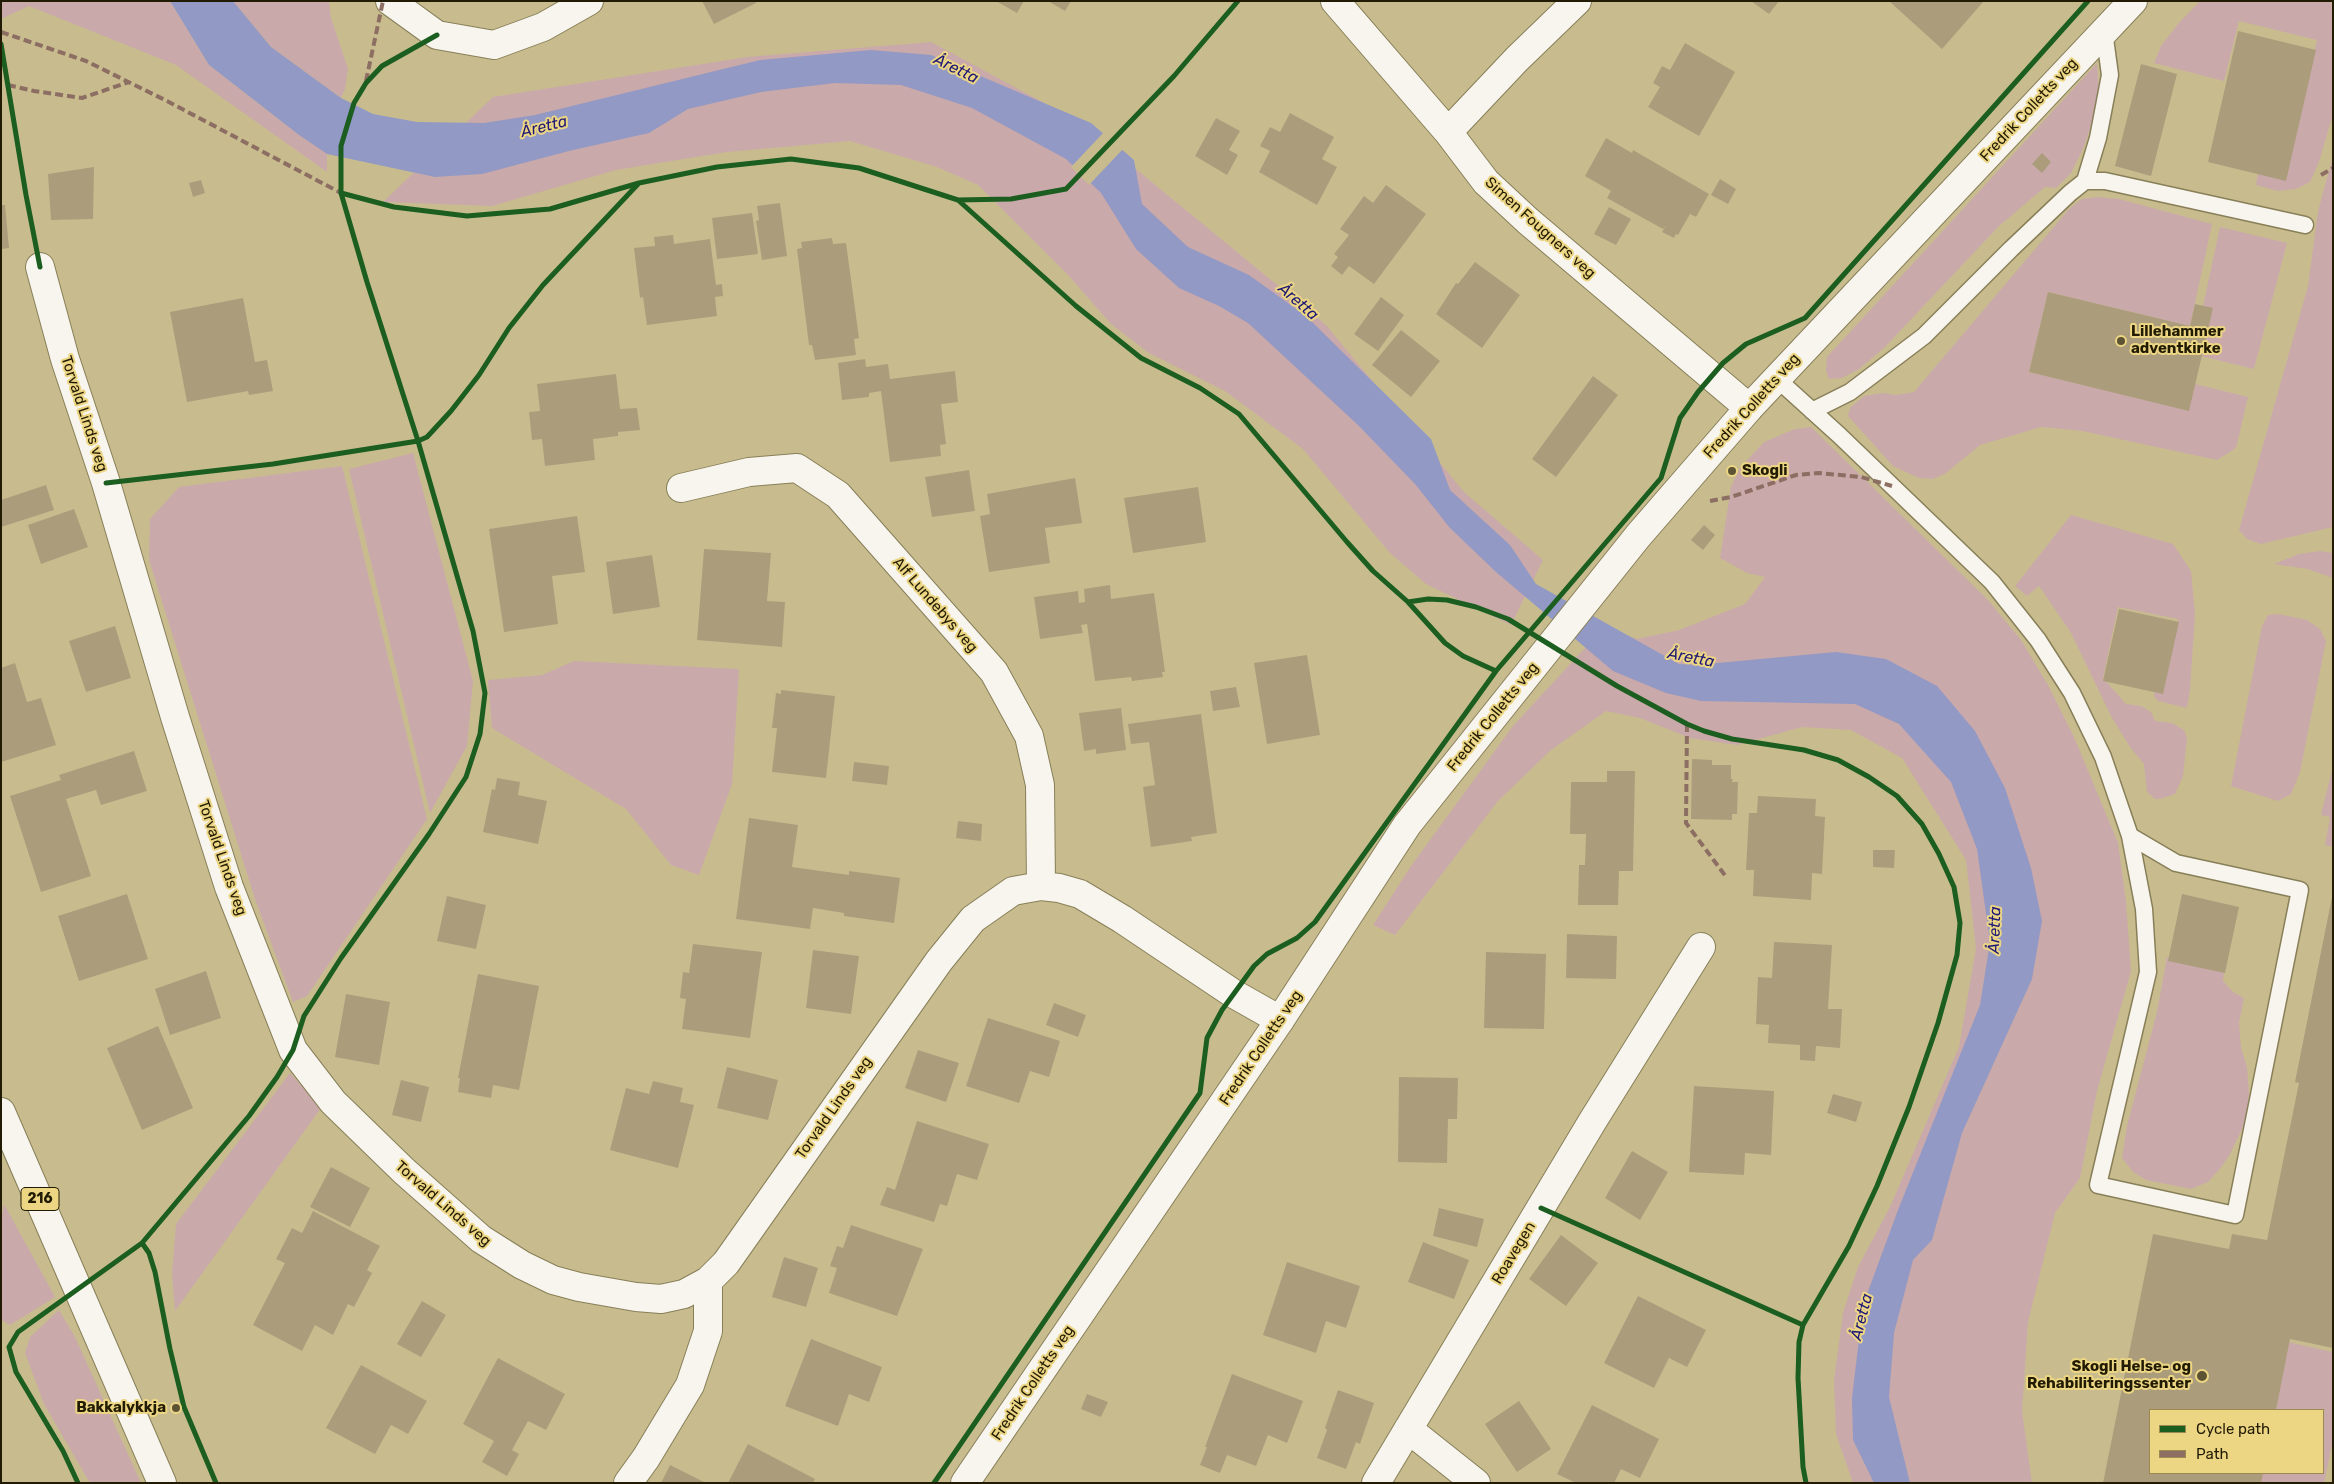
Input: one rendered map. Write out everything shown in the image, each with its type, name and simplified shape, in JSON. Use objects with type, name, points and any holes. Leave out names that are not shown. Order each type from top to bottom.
[{"type":"street","points":[[390,1],[437,35],[494,45],[543,27],[589,1]]},
{"type":"street","name":"Simen Fougners veg","points":[[1335,1],[1448,132],[1486,182],[1528,221],[1749,408]]},
{"type":"street","points":[[1448,132],[1576,1]]},
{"type":"street","name":"Fredrik Colletts veg","points":[[965,1483],[1280,1020],[1407,825],[1638,536],[1749,408],[2134,1]]},
{"type":"street","name":"Torvald Linds veg","points":[[40,267],[65,358],[106,483],[175,717],[229,887],[293,1050],[334,1102],[404,1171],[481,1239],[522,1265],[553,1280],[579,1287],[636,1297],[661,1299],[684,1294],[708,1281],[726,1263],[939,961],[973,919],[1013,891],[1041,886],[1059,888],[1080,894],[1122,919],[1234,994],[1280,1020]]},
{"type":"street","name":"Alf Lundebys veg","points":[[681,488],[749,472],[797,468],[838,495],[994,672],[1029,736],[1040,785],[1041,886]]},
{"type":"street","name":"Roavegen","points":[[1376,1483],[1592,1122],[1701,947]]},
{"type":"street","name":"216","points":[[1,1112],[162,1483]]},
{"type":"street","points":[[628,1483],[646,1458],[690,1385],[708,1331],[708,1281]]},
{"type":"street","points":[[1408,1429],[1476,1483]]},
{"type":"lane","points":[[2085,181],[2098,138],[2110,75],[2104,31]]},
{"type":"lane","points":[[1812,411],[1850,392],[1924,336],[2070,192],[2085,181],[2105,181],[2305,225]]},
{"type":"lane","points":[[1776,378],[1992,582],[2038,640],[2072,693],[2103,757],[2130,836],[2144,909],[2148,972],[2098,1186],[2235,1215],[2300,890],[2176,862],[2130,836]]},
{"type":"shaded area","points":[[1,1],[170,1],[209,65],[299,135],[327,154],[327,172],[176,65],[29,6],[1,19]]},
{"type":"shaded area","points":[[233,1],[329,1],[331,18],[348,69],[345,89],[341,98],[271,47]]},
{"type":"shaded area","points":[[2200,1],[2330,1],[2333,7],[2333,114],[2319,162],[2310,182],[2296,189],[2277,191],[2256,185],[2259,167],[2285,173],[2317,40],[2239,21],[2224,81],[2154,63],[2161,46],[2178,24]]},
{"type":"shaded area","points":[[931,42],[1076,120],[1326,325],[1464,492],[1543,560],[1511,625],[1426,584],[1390,553],[1303,449],[1225,391],[1149,353],[1111,324],[1068,275],[978,185],[937,167],[850,141],[727,152],[616,170],[492,206],[383,202],[493,97],[747,57]]},
{"type":"shaded area","points":[[2097,63],[2099,91],[2095,115],[2083,149],[2071,173],[2056,188],[2045,187],[1999,226],[1884,348],[1859,369],[1842,378],[1829,379],[1826,371],[1827,357]]},
{"type":"shaded area","points":[[2333,156],[2333,527],[2261,544],[2247,539],[2239,530],[2308,286],[2318,211]]},
{"type":"shaded area","points":[[2097,197],[2119,199],[2212,224],[2190,326],[2048,292],[2029,372],[2188,410],[2195,384],[2248,397],[2236,448],[2217,460],[2082,431],[2041,427],[1980,445],[1946,473],[1933,479],[1919,478],[1893,466],[1848,416],[1850,408],[1864,396],[1883,393],[1896,395],[1914,392],[2069,209],[2082,199]]},
{"type":"shaded area","points":[[2220,227],[2287,243],[2254,369],[2201,356],[2203,306]]},
{"type":"shaded area","points":[[1811,427],[1988,600],[2021,640],[2048,685],[2074,737],[2118,843],[2126,902],[2131,971],[2097,1091],[2080,1178],[2055,1213],[2028,1322],[2022,1411],[2032,1483],[1853,1483],[1836,1434],[1834,1380],[1843,1313],[1858,1267],[1890,1207],[1959,1047],[1976,948],[1966,860],[1902,758],[1851,730],[1802,727],[1737,745],[1690,738],[1640,718],[1606,711],[1551,750],[1498,801],[1395,935],[1373,925],[1411,866],[1513,726],[1583,650],[1608,629],[1637,639],[1679,630],[1745,604],[1765,577],[1747,573],[1720,558],[1731,487],[1740,468],[1764,442],[1795,429]]},
{"type":"shaded area","points":[[413,453],[473,681],[467,746],[430,813],[349,469]]},
{"type":"shaded area","points":[[342,466],[427,819],[307,996],[293,1002],[255,899],[149,560],[150,519],[179,487]]},
{"type":"shaded area","points":[[2071,515],[2173,544],[2191,571],[2195,614],[2187,708],[2158,701],[2154,696],[2155,690],[2163,691],[2178,619],[2118,607],[2103,678],[2126,704],[2141,706],[2151,712],[2155,721],[2172,723],[2184,730],[2187,738],[2183,776],[2175,794],[2155,799],[2147,792],[2144,764],[2130,747],[2112,718],[2071,633],[2039,586],[2027,596],[2015,586]]},
{"type":"shaded area","points":[[2320,551],[2333,553],[2333,578],[2308,569],[2274,564],[2299,554]]},
{"type":"shaded area","points":[[2278,614],[2307,620],[2320,629],[2326,641],[2300,772],[2291,794],[2278,801],[2231,786],[2262,626],[2268,615]]},
{"type":"shaded area","points":[[574,661],[739,669],[732,784],[699,875],[671,865],[626,809],[492,728],[488,680],[542,675]]},
{"type":"shaded area","points":[[2333,766],[2333,847],[2325,845],[2330,817],[2321,815]]},
{"type":"shaded area","points":[[2167,957],[2224,971],[2223,981],[2233,992],[2244,998],[2239,1023],[2241,1048],[2247,1067],[2249,1095],[2245,1123],[2229,1156],[2219,1170],[2208,1182],[2191,1189],[2146,1180],[2133,1172],[2122,1158],[2127,1126],[2157,1012]]},
{"type":"shaded area","points":[[290,1073],[321,1108],[175,1311],[172,1273],[176,1224]]},
{"type":"shaded area","points":[[4,1204],[55,1297],[10,1325],[1,1320],[1,1220]]},
{"type":"shaded area","points":[[59,1310],[75,1337],[141,1483],[90,1483],[44,1404],[25,1353],[30,1337]]},
{"type":"shaded area","points":[[2288,1342],[2333,1352],[2333,1440],[2324,1483],[2260,1483],[2262,1474],[2324,1474],[2324,1409],[2274,1409]]},
{"type":"water","name":"Åretta","points":[[170,1],[233,1],[271,47],[341,98],[373,114],[417,122],[484,123],[535,115],[760,60],[871,50],[931,55],[1091,123],[1134,160],[1142,204],[1188,247],[1249,275],[1306,316],[1431,439],[1450,490],[1510,545],[1536,584],[1679,664],[1696,665],[1836,652],[1886,659],[1937,686],[1975,731],[2005,788],[2031,868],[2042,921],[2032,979],[1962,1133],[1932,1240],[1913,1260],[1894,1333],[1889,1397],[1910,1483],[1874,1483],[1853,1440],[1852,1398],[1863,1305],[1898,1210],[1980,1005],[1990,942],[1977,849],[1951,782],[1899,724],[1855,704],[1701,701],[1666,693],[1613,671],[1496,572],[1450,528],[1415,484],[1359,426],[1248,323],[1219,306],[1179,288],[1136,249],[1101,193],[1066,159],[972,108],[901,85],[835,83],[761,92],[688,109],[649,133],[569,151],[482,174],[435,177],[327,154],[299,135],[209,65]]},
{"type":"pier","points":[[1105,131],[1124,148],[1089,185],[1071,167]]},
{"type":"building","points":[[702,1],[755,1],[756,3],[714,24]]},
{"type":"building","points":[[996,1],[1024,1],[1017,13]]},
{"type":"building","points":[[1048,1],[1071,1],[1065,11]]},
{"type":"building","points":[[1751,1],[1779,1],[1769,14]]},
{"type":"building","points":[[1889,1],[1984,1],[1942,49]]},
{"type":"building","points":[[2238,31],[2316,50],[2286,181],[2208,162]]},
{"type":"building","points":[[1685,43],[1735,72],[1699,136],[1648,107],[1660,87],[1653,83],[1662,66],[1670,70]]},
{"type":"building","points":[[2141,64],[2177,74],[2151,176],[2115,166]]},
{"type":"building","points":[[1290,113],[1334,137],[1322,159],[1337,167],[1317,205],[1259,172],[1270,151],[1260,146],[1270,127],[1280,132]]},
{"type":"building","points":[[1216,118],[1240,131],[1229,150],[1238,155],[1227,175],[1195,156]]},
{"type":"building","points":[[1606,138],[1632,153],[1633,150],[1709,194],[1696,217],[1690,214],[1678,235],[1676,234],[1674,238],[1662,232],[1666,225],[1663,229],[1607,198],[1611,191],[1585,176]]},
{"type":"building","points":[[2042,153],[2051,162],[2042,173],[2032,164]]},
{"type":"building","points":[[94,167],[93,219],[51,220],[48,174]]},
{"type":"building","points":[[1720,179],[1736,189],[1728,204],[1711,195]]},
{"type":"building","points":[[201,180],[205,193],[193,197],[189,183]]},
{"type":"building","points":[[1386,185],[1426,214],[1374,284],[1349,266],[1342,275],[1331,266],[1338,257],[1334,254],[1349,235],[1340,229],[1364,196],[1373,203]]},
{"type":"building","points":[[780,203],[787,256],[762,260],[756,221],[759,220],[757,206]]},
{"type":"building","points":[[1,205],[5,205],[9,248],[1,249]]},
{"type":"building","points":[[1609,207],[1631,219],[1616,245],[1594,234]]},
{"type":"building","points":[[752,213],[758,254],[717,259],[712,218]]},
{"type":"building","points":[[673,235],[674,244],[710,239],[716,285],[722,284],[723,296],[715,297],[717,316],[647,325],[643,297],[640,298],[634,248],[655,246],[654,237]]},
{"type":"building","points":[[832,238],[833,244],[846,243],[859,338],[854,339],[856,355],[815,360],[812,345],[809,345],[797,249],[802,248],[801,242]]},
{"type":"building","points":[[1475,262],[1520,295],[1482,348],[1436,314],[1456,283],[1458,284]]},
{"type":"building","name":"Lillehammer adventkirke","points":[[2048,292],[2190,326],[2195,304],[2213,308],[2189,411],[2029,372]]},
{"type":"building","points":[[1381,297],[1404,315],[1378,351],[1354,334]]},
{"type":"building","points":[[243,298],[255,362],[267,360],[273,391],[249,395],[248,391],[187,402],[170,312]]},
{"type":"building","points":[[1401,330],[1440,361],[1411,397],[1372,365]]},
{"type":"building","points":[[865,359],[866,367],[888,364],[890,379],[955,371],[958,402],[941,404],[946,444],[940,445],[941,456],[890,462],[881,391],[869,393],[869,397],[842,400],[838,363]]},
{"type":"building","points":[[616,374],[620,409],[637,408],[640,430],[618,432],[618,436],[593,439],[595,460],[545,466],[542,439],[532,440],[529,412],[540,411],[537,384]]},
{"type":"building","points":[[1593,376],[1618,395],[1556,477],[1532,459]]},
{"type":"building","points":[[969,470],[975,511],[932,517],[925,477]]},
{"type":"building","points":[[1075,478],[1082,523],[1045,528],[1050,563],[989,572],[980,516],[990,514],[987,494]]},
{"type":"building","points":[[46,485],[54,510],[1,527],[1,500]]},
{"type":"building","points":[[1198,487],[1206,542],[1133,553],[1124,498]]},
{"type":"building","points":[[74,509],[88,547],[41,564],[28,525]]},
{"type":"building","points":[[577,516],[585,572],[552,576],[558,624],[504,632],[489,529]]},
{"type":"building","points":[[1704,525],[1715,535],[1703,550],[1691,540]]},
{"type":"building","points":[[704,549],[771,553],[767,601],[785,602],[782,647],[697,640]]},
{"type":"building","points":[[652,555],[660,607],[613,614],[606,562]]},
{"type":"building","points":[[1110,585],[1111,599],[1154,593],[1165,672],[1162,672],[1163,677],[1132,681],[1131,677],[1095,681],[1087,624],[1081,625],[1083,633],[1040,639],[1034,597],[1078,591],[1079,603],[1085,602],[1084,589]]},
{"type":"building","points":[[2119,609],[2179,622],[2163,694],[2103,681]]},
{"type":"building","points":[[115,626],[131,678],[86,692],[69,641]]},
{"type":"building","points":[[1307,655],[1320,735],[1267,744],[1254,663]]},
{"type":"building","points":[[15,663],[27,702],[41,698],[56,745],[1,762],[1,668]]},
{"type":"building","points":[[1236,687],[1240,707],[1213,711],[1210,691]]},
{"type":"building","points":[[781,690],[835,696],[826,778],[772,772],[777,728],[772,728],[776,693],[781,694]]},
{"type":"building","points":[[1121,708],[1126,750],[1096,754],[1096,749],[1084,751],[1079,713]]},
{"type":"building","points":[[1201,714],[1217,833],[1191,837],[1192,841],[1151,847],[1143,787],[1155,785],[1149,742],[1131,744],[1128,724]]},
{"type":"building","points":[[134,751],[147,791],[101,805],[96,790],[66,799],[91,876],[41,892],[10,796],[61,780],[59,775]]},
{"type":"building","points":[[1692,759],[1712,760],[1712,765],[1731,765],[1732,782],[1738,782],[1737,814],[1732,814],[1732,820],[1691,819]]},
{"type":"building","points":[[854,762],[889,766],[887,785],[852,781]]},
{"type":"building","points":[[1607,771],[1635,771],[1633,871],[1619,871],[1618,905],[1578,905],[1579,865],[1585,865],[1586,834],[1570,834],[1571,782],[1607,782]]},
{"type":"building","points":[[497,778],[520,782],[518,795],[547,801],[538,844],[483,832],[492,789],[495,790]]},
{"type":"building","points":[[1758,796],[1816,799],[1815,816],[1825,817],[1822,874],[1812,873],[1811,900],[1753,896],[1754,870],[1746,870],[1749,813],[1757,813]]},
{"type":"building","points":[[749,818],[798,825],[792,867],[849,875],[849,871],[900,878],[894,923],[844,916],[844,913],[813,908],[810,929],[736,919]]},
{"type":"building","points":[[958,821],[982,824],[981,841],[956,838]]},
{"type":"building","points":[[1873,850],[1895,850],[1894,868],[1873,867]]},
{"type":"building","points":[[127,894],[148,959],[79,981],[58,916]]},
{"type":"building","points":[[2182,894],[2239,907],[2225,973],[2168,961]]},
{"type":"building","points":[[447,896],[486,905],[476,949],[437,941]]},
{"type":"building","points":[[2332,897],[2333,1348],[2290,1339],[2276,1409],[2149,1409],[2149,1474],[2263,1474],[2261,1483],[2103,1483],[2153,1234],[2229,1249],[2232,1234],[2267,1240],[2299,1083],[2295,1082]]},
{"type":"building","points":[[1567,934],[1617,936],[1616,979],[1566,978]]},
{"type":"building","points":[[1774,942],[1832,945],[1828,1009],[1842,1009],[1840,1048],[1816,1046],[1815,1061],[1800,1060],[1800,1045],[1768,1043],[1769,1025],[1756,1024],[1758,977],[1772,978]]},
{"type":"building","points":[[693,944],[762,952],[750,1038],[682,1029],[686,999],[680,998],[683,972],[689,973]]},
{"type":"building","points":[[813,950],[859,956],[851,1014],[806,1008]]},
{"type":"building","points":[[1486,952],[1546,954],[1544,1029],[1484,1028]]},
{"type":"building","points":[[206,971],[221,1018],[170,1035],[155,989]]},
{"type":"building","points":[[478,974],[539,986],[519,1090],[493,1085],[491,1098],[458,1092],[460,1078],[458,1078]]},
{"type":"building","points":[[346,994],[390,1002],[379,1065],[335,1057]]},
{"type":"building","points":[[1054,1003],[1086,1015],[1078,1037],[1046,1025]]},
{"type":"building","points":[[988,1018],[1060,1041],[1049,1077],[1030,1071],[1019,1103],[966,1086]]},
{"type":"building","points":[[158,1026],[193,1108],[142,1130],[107,1048]]},
{"type":"building","points":[[918,1050],[959,1063],[946,1102],[905,1088]]},
{"type":"building","points":[[727,1067],[778,1080],[768,1120],[717,1108]]},
{"type":"building","points":[[1399,1077],[1458,1078],[1457,1119],[1448,1119],[1447,1163],[1398,1162]]},
{"type":"building","points":[[401,1080],[429,1087],[421,1122],[392,1115]]},
{"type":"building","points":[[653,1081],[683,1088],[680,1102],[694,1105],[678,1168],[610,1150],[626,1088],[649,1094]]},
{"type":"building","points":[[1694,1086],[1774,1091],[1771,1155],[1745,1153],[1744,1175],[1689,1172]]},
{"type":"building","points":[[1833,1094],[1862,1102],[1856,1122],[1827,1113]]},
{"type":"building","points":[[917,1121],[989,1144],[977,1180],[957,1174],[947,1206],[940,1204],[934,1222],[880,1205],[887,1187],[895,1190]]},
{"type":"building","points":[[1632,1151],[1668,1172],[1640,1220],[1605,1198]]},
{"type":"building","points":[[331,1167],[370,1188],[350,1227],[310,1207]]},
{"type":"building","points":[[1439,1208],[1484,1219],[1477,1247],[1433,1236]]},
{"type":"building","points":[[313,1211],[380,1246],[367,1270],[372,1273],[354,1307],[348,1304],[333,1335],[315,1325],[302,1351],[253,1325],[285,1263],[276,1259],[292,1228],[302,1233]]},
{"type":"building","points":[[851,1225],[923,1249],[897,1316],[829,1293],[837,1268],[830,1266],[837,1246],[843,1248]]},
{"type":"building","points":[[1561,1235],[1598,1263],[1566,1306],[1529,1279]]},
{"type":"building","points":[[1423,1242],[1469,1260],[1454,1299],[1408,1282]]},
{"type":"building","points":[[784,1257],[818,1268],[806,1307],[772,1297]]},
{"type":"building","points":[[1287,1262],[1360,1286],[1346,1328],[1326,1321],[1316,1353],[1263,1335]]},
{"type":"building","points":[[1638,1296],[1706,1330],[1687,1367],[1669,1358],[1654,1388],[1604,1363]]},
{"type":"building","points":[[422,1301],[446,1315],[421,1357],[397,1344]]},
{"type":"building","points":[[811,1339],[882,1367],[869,1402],[849,1394],[838,1426],[785,1406]]},
{"type":"building","points":[[498,1358],[565,1394],[546,1430],[528,1421],[512,1450],[519,1454],[507,1476],[482,1462],[494,1441],[463,1424]]},
{"type":"building","points":[[361,1365],[427,1401],[408,1434],[391,1425],[375,1454],[326,1428]]},
{"type":"building","points":[[1232,1374],[1303,1401],[1287,1443],[1268,1435],[1256,1466],[1227,1455],[1220,1473],[1200,1465]]},
{"type":"building","points":[[1338,1390],[1374,1403],[1360,1444],[1356,1442],[1346,1469],[1317,1458]]},
{"type":"building","points":[[1087,1394],[1108,1402],[1101,1417],[1081,1409]]},
{"type":"building","points":[[1519,1401],[1551,1449],[1517,1472],[1485,1424]]},
{"type":"building","points":[[1592,1405],[1659,1439],[1640,1478],[1621,1469],[1614,1483],[1576,1483],[1557,1474]]},
{"type":"building","points":[[748,1444],[815,1479],[813,1483],[728,1483]]},
{"type":"building","points":[[670,1465],[706,1483],[661,1483]]},
{"type":"marked path","points":[[366,81],[383,1]]},
{"type":"marked path","points":[[1,32],[86,61],[167,101],[341,193]]},
{"type":"marked path","points":[[8,85],[82,98],[129,82]]},
{"type":"marked path","points":[[2321,175],[2333,168]]},
{"type":"marked path","points":[[1710,501],[1731,497],[1796,475],[1818,473],[1861,477],[1892,486]]},
{"type":"marked path","points":[[1687,724],[1686,823],[1727,878]]},
{"type":"cycle path","points":[[106,483],[273,464],[418,441],[427,437],[451,411],[479,375],[509,328],[543,285],[639,183],[717,167],[791,159],[859,168],[958,200],[1011,199],[1066,189],[1174,76],[1238,1]]},
{"type":"cycle path","points":[[934,1483],[1200,1093],[1207,1038],[1222,1010],[1254,966],[1267,954],[1297,938],[1315,922],[1496,671],[1661,478],[1680,418],[1698,392],[1723,363],[1746,344],[1805,318],[2088,1]]},
{"type":"cycle path","points":[[216,1483],[184,1407],[170,1349],[155,1272],[149,1253],[142,1243],[249,1116],[277,1077],[293,1050],[304,1016],[341,958],[429,834],[466,777],[480,734],[485,693],[473,631],[418,441],[367,282],[341,193],[341,146],[354,103],[366,83],[382,66],[437,35]]},
{"type":"cycle path","points":[[1,44],[40,267]]},
{"type":"cycle path","points":[[341,193],[394,207],[467,216],[550,209],[639,183]]},
{"type":"cycle path","points":[[958,200],[1076,306],[1141,358],[1200,388],[1239,414],[1373,571],[1408,602],[1428,599],[1447,600],[1476,607],[1508,619],[1617,686],[1687,724],[1704,731],[1732,739],[1804,750],[1838,760],[1869,777],[1897,796],[1922,824],[1939,854],[1954,887],[1960,923],[1957,955],[1938,1023],[1909,1107],[1877,1186],[1849,1246],[1803,1325],[1799,1342],[1798,1378],[1803,1467],[1806,1483]]},
{"type":"cycle path","points":[[1408,602],[1445,643],[1463,656],[1496,671]]},
{"type":"cycle path","points":[[1541,1208],[1803,1325]]},
{"type":"cycle path","points":[[78,1483],[63,1451],[16,1372],[9,1347],[18,1332],[142,1243]]},
{"type":"place","name":"Lillehammer adventkirke","points":[[2121,341]]},
{"type":"place","name":"Skogli","points":[[1732,471]]},
{"type":"place","name":"Skogli Helse- og Rehabiliteringssenter","points":[[2202,1376]]},
{"type":"place","name":"Bakkalykkja","points":[[176,1408]]}]
